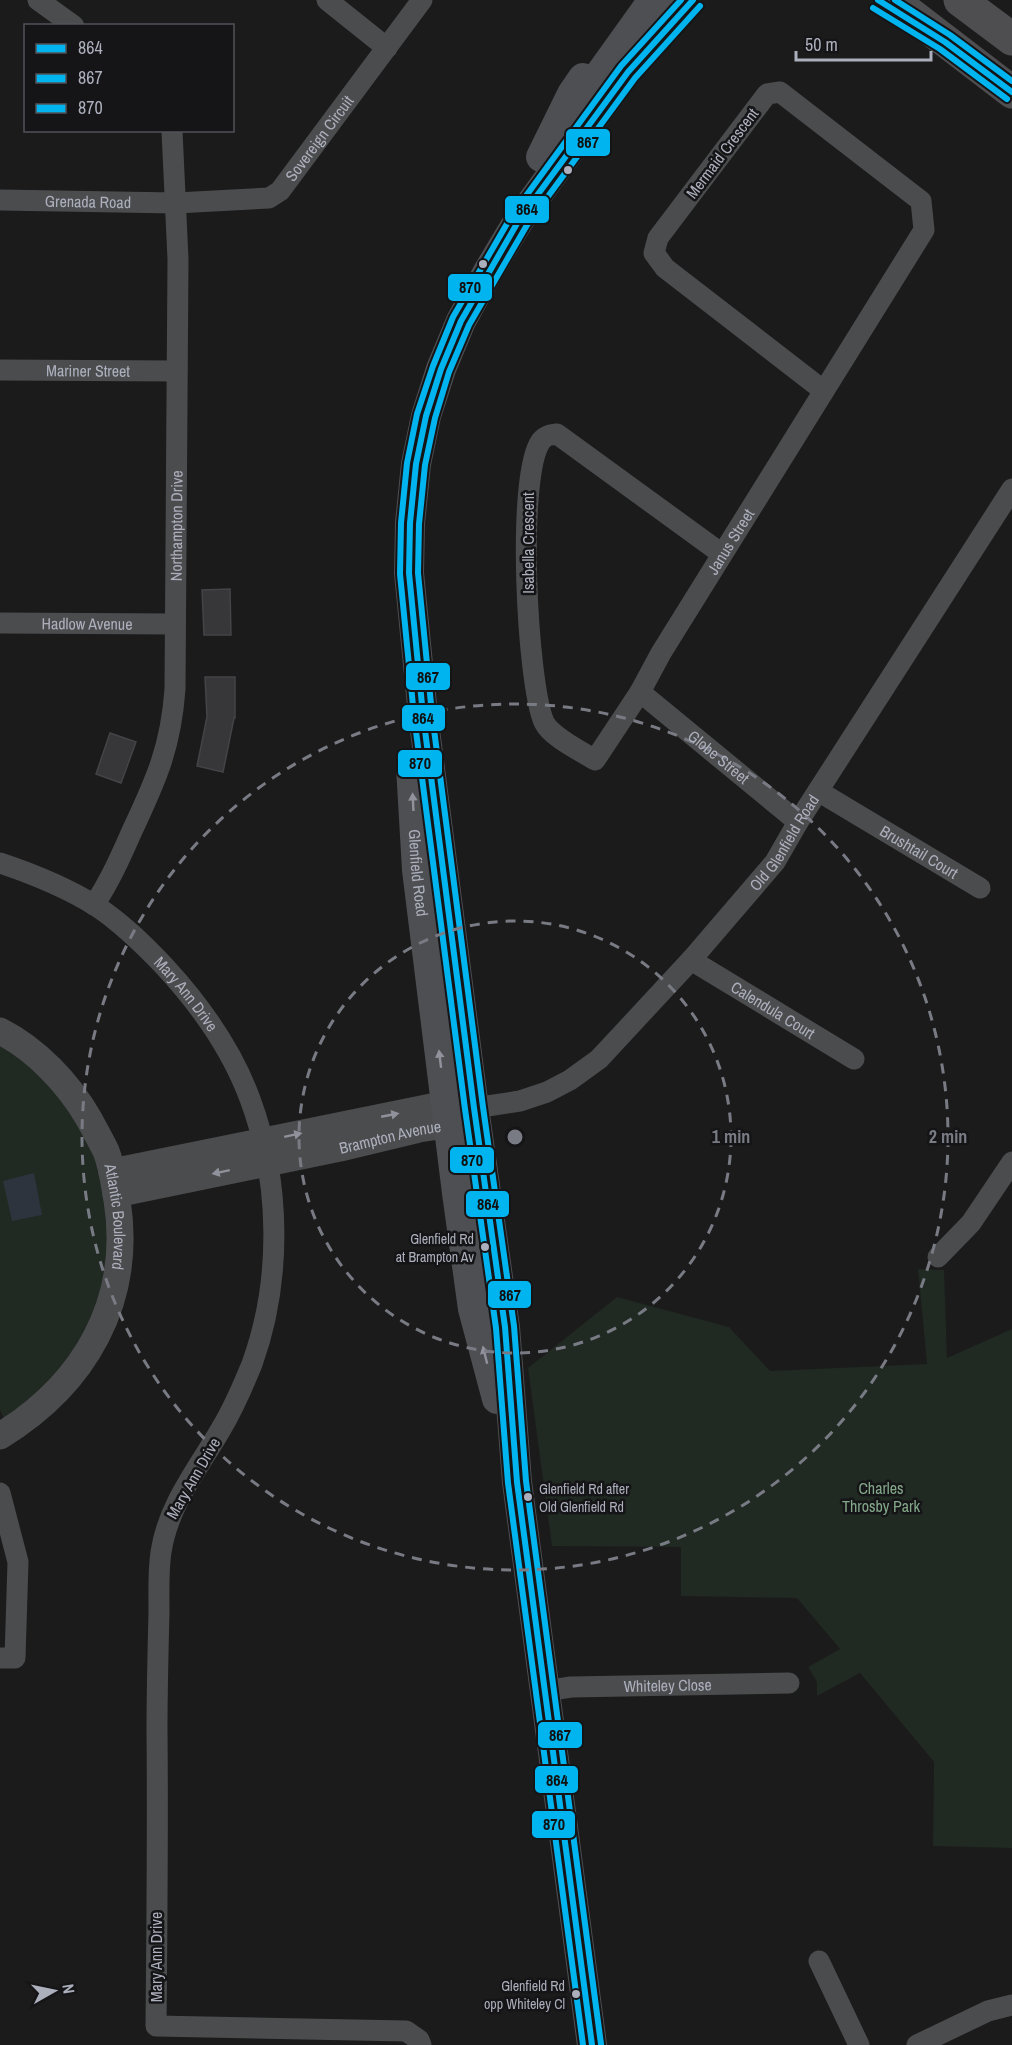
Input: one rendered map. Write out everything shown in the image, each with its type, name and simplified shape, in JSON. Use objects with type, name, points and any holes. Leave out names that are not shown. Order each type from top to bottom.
[{"type":"main road","points":[[541,157],[572,94],[638,0]]},
{"type":"main road","name":"Glenfield Road","points":[[456,1112],[417,870],[411,773],[393,609],[391,519],[400,447],[424,357],[456,288],[502,214],[653,0]]},
{"type":"main road","name":"Glenfield Road","points":[[592,2045],[514,1451],[491,1378],[473,1309],[409,573],[410,524],[416,464],[426,416],[441,369],[461,321],[519,220],[680,0]]},
{"type":"main road","points":[[628,72],[693,0]]},
{"type":"main road","points":[[878,0],[945,42]]},
{"type":"main road","points":[[892,0],[1012,92]]},
{"type":"main road","points":[[960,0],[1012,39]]},
{"type":"street","points":[[38,0],[71,24]]},
{"type":"street","points":[[327,0],[387,48]]},
{"type":"street","name":"Sovereign Circuit","points":[[176,203],[269,198],[280,191],[422,0]]},
{"type":"street","name":"Mermaid Crescent","points":[[780,92],[921,201],[924,210],[924,230],[824,391],[665,268],[654,253],[658,238],[767,93],[780,92]]},
{"type":"street","name":"Northampton Drive","points":[[94,905],[109,882],[155,782],[169,738],[175,689],[178,259],[172,132]]},
{"type":"street","name":"Grenada Road","points":[[0,200],[176,203]]},
{"type":"street","name":"Mariner Street","points":[[0,370],[177,371]]},
{"type":"street","name":"Janus Street","points":[[639,692],[824,391]]},
{"type":"street","name":"Isabella Crescent","points":[[639,692],[595,760],[550,731],[545,723],[538,702],[526,582],[528,485],[539,443],[547,435],[557,434],[722,554]]},
{"type":"street","name":"Old Glenfield Road","points":[[456,1112],[520,1101],[547,1092],[570,1080],[599,1059],[691,960],[775,862],[798,822],[1012,489]]},
{"type":"street","name":"Hadlow Avenue","points":[[0,623],[175,624]]},
{"type":"street","name":"Globe Street","points":[[639,692],[798,822]]},
{"type":"street","name":"Brushtail Court","points":[[818,791],[980,888]]},
{"type":"street","name":"Mary Ann Drive","points":[[0,863],[50,883],[94,905],[141,943],[177,981],[196,1004],[227,1050],[249,1097],[265,1152],[273,1220],[272,1274],[258,1343],[251,1366],[232,1409],[183,1491],[167,1523],[160,1555],[156,2036],[406,2031],[419,2040],[421,2045]]},
{"type":"street","name":"Calendula Court","points":[[691,960],[854,1059]]},
{"type":"street","name":"Atlantic Boulevard","points":[[0,1031],[28,1050],[67,1088],[81,1106],[106,1153],[114,1183],[120,1222],[119,1273],[112,1298],[91,1346],[79,1367],[61,1389],[21,1424],[0,1436]]},
{"type":"street","name":"Brampton Avenue","points":[[114,1183],[265,1152],[419,1129],[456,1112]]},
{"type":"street","points":[[938,1257],[971,1223],[1012,1162]]},
{"type":"street","points":[[0,1493],[18,1562],[15,1658],[0,1658]]},
{"type":"street","name":"Whiteley Close","points":[[545,1691],[571,1687],[789,1683]]},
{"type":"street","points":[[819,1961],[859,2045]]},
{"type":"street","points":[[917,2045],[988,2012],[1012,2005]]},
{"type":"green space","points":[[0,1041],[63,1094],[95,1155],[109,1210],[105,1290],[72,1363],[6,1424],[0,1410]]},
{"type":"green space","name":"Charles Throsby Park","points":[[918,1269],[944,1270],[947,1358],[1012,1329],[1012,1848],[933,1846],[934,1762],[860,1673],[817,1696],[817,1682],[808,1667],[840,1649],[797,1598],[681,1596],[681,1547],[552,1546],[528,1368],[617,1297],[729,1327],[770,1371],[927,1364]]},
{"type":"shaded area","points":[[34,1173],[42,1215],[12,1221],[3,1181]]},
{"type":"building","points":[[230,589],[231,635],[204,635],[202,590]]},
{"type":"building","points":[[205,677],[235,677],[235,718],[223,772],[197,766],[207,717]]},
{"type":"building","points":[[110,733],[136,742],[121,783],[96,774]]},
{"type":"transit line","name":"870","points":[[583,2045],[508,1483],[496,1328],[414,716],[400,574],[401,523],[407,463],[417,414],[453,317],[512,215],[621,66],[681,0]]},
{"type":"transit line","name":"864","points":[[592,2045],[517,1482],[505,1327],[423,715],[409,573],[410,523],[416,464],[426,416],[441,369],[461,321],[519,220],[628,72],[693,0]]},
{"type":"transit line","name":"864","points":[[878,0],[945,42],[1012,92]]},
{"type":"transit line","name":"870","points":[[895,0],[950,35],[1012,81]]},
{"type":"transit line","name":"867","points":[[601,2044],[526,1481],[514,1326],[432,714],[418,573],[419,524],[425,465],[435,418],[449,372],[469,325],[527,225],[635,78],[700,6]]},
{"type":"transit line","name":"867","points":[[873,8],[940,49],[1007,99]]},
{"type":"place","name":"Glenfield Rd at Brampton Av","points":[[485,1247]]},
{"type":"place","name":"Glenfield Rd after Old Glenfield Rd","points":[[528,1497]]},
{"type":"place","name":"Glenfield Rd opp Whiteley Cl","points":[[576,1994]]}]
